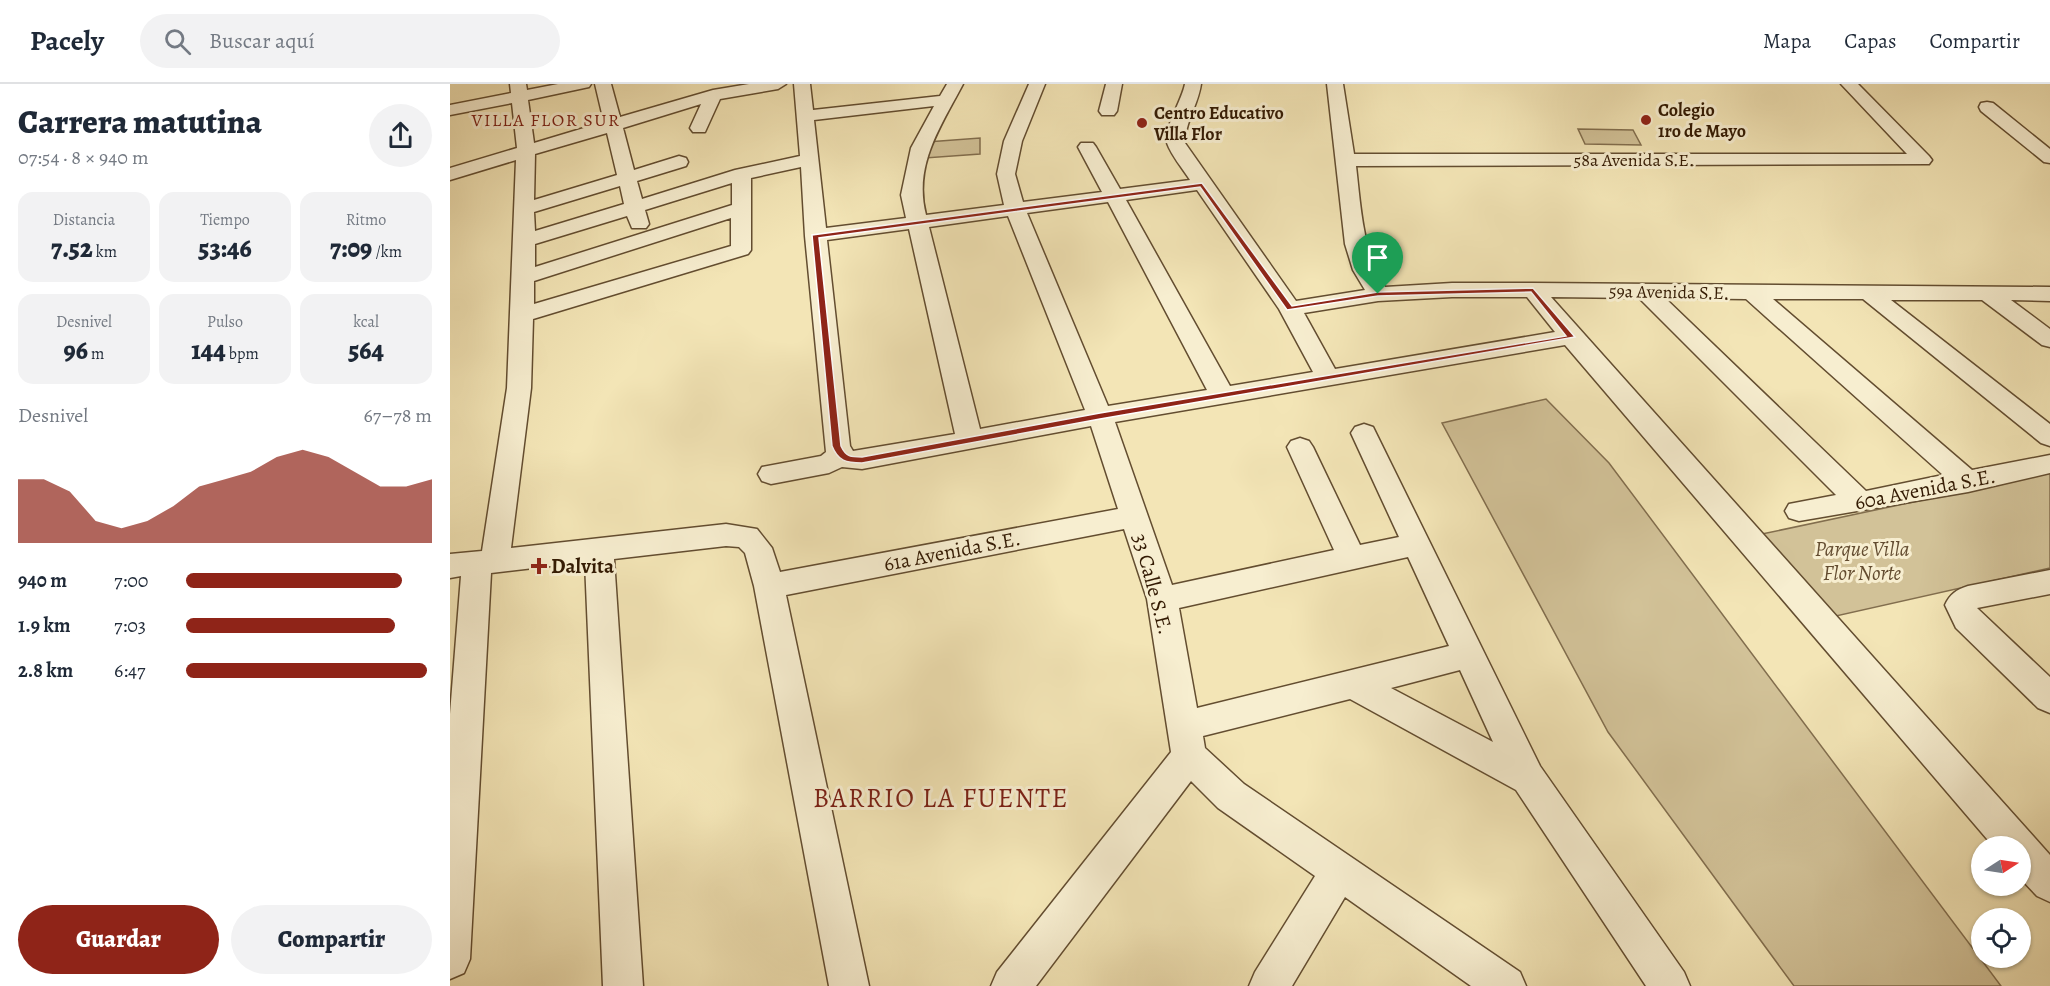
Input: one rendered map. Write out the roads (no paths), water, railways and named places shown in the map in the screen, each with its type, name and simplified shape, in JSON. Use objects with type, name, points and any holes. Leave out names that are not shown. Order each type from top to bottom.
[{"type":"street","points":[[450,110],[519,90],[583,84]]},
{"type":"street","points":[[603,84],[653,275]]},
{"type":"street","points":[[683,84],[690,102]]},
{"type":"street","points":[[450,174],[713,95],[778,84]]},
{"type":"street","points":[[801,84],[806,116],[815,236],[837,446],[840,455],[849,460],[862,460],[1100,416],[1571,337]]},
{"type":"street","name":"33 Calle S.E.","points":[[1037,84],[1012,141],[1006,174],[1016,211],[1100,416],[1162,599],[1186,741]]},
{"type":"street","points":[[1108,111],[1114,84]]},
{"type":"street","points":[[1193,84],[1191,97],[1176,132],[1176,143],[1290,309],[1330,379]]},
{"type":"street","points":[[1335,84],[1355,244],[1364,270],[1378,294]]},
{"type":"street","name":"58a Avenida S.E.","points":[[1345,160],[1923,160],[1849,84]]},
{"type":"street","points":[[450,959],[474,564],[519,388],[526,150],[519,90]]},
{"type":"street","points":[[806,116],[951,92]]},
{"type":"street","points":[[951,92],[920,148],[911,195],[969,439]]},
{"type":"street","points":[[699,128],[713,95]]},
{"type":"street","points":[[1987,108],[2050,158]]},
{"type":"street","points":[[2014,130],[2038,130]]},
{"type":"street","points":[[1087,147],[1223,396]]},
{"type":"street","points":[[525,241],[742,174],[810,159]]},
{"type":"street","points":[[524,209],[680,162]]},
{"type":"street","points":[[522,315],[741,250],[742,174]]},
{"type":"street","points":[[815,236],[1016,211],[1202,184]]},
{"type":"street","points":[[523,278],[742,208]]},
{"type":"street","points":[[1533,290],[1571,337],[2008,836]]},
{"type":"street","name":"59a Avenida S.E.","points":[[1290,309],[1378,294],[1533,290],[2050,294]]},
{"type":"street","points":[[1646,291],[1860,502]]},
{"type":"street","points":[[1753,293],[1968,482]]},
{"type":"street","points":[[1870,294],[2050,437]]},
{"type":"street","points":[[1988,294],[2050,340]]},
{"type":"street","points":[[1364,433],[1528,778],[1670,986]]},
{"type":"street","points":[[1300,447],[1352,558]]},
{"type":"street","points":[[771,474],[829,464],[840,455]]},
{"type":"street","name":"60a Avenida S.E.","points":[[1799,512],[1968,482],[2050,464]]},
{"type":"street","name":"61a Avenida S.E.","points":[[769,586],[1135,516]]},
{"type":"street","points":[[474,564],[726,535],[747,537],[758,548],[769,586],[849,986]]},
{"type":"street","points":[[1162,599],[1416,543]]},
{"type":"street","points":[[599,550],[623,986]]},
{"type":"street","points":[[2050,582],[1968,598],[1960,605],[1967,618],[2050,698]]},
{"type":"street","points":[[1011,986],[1186,741],[1353,684],[1470,654]]},
{"type":"street","points":[[1353,684],[1528,778]]},
{"type":"street","points":[[1186,741],[1231,796],[1506,986]]},
{"type":"street","points":[[2031,862],[2050,883]]},
{"type":"street","points":[[1269,986],[1340,872]]},
{"type":"place","name":"Colegio 1ro de Mayo","points":[[1646,120]]},
{"type":"place","name":"Centro Educativo Villa Flor","points":[[1142,123]]},
{"type":"place","name":"Dalvita","points":[[539,566]]},
{"type":"district","name":"VILLA FLOR SUR","points":[[546,120]]},
{"type":"district","name":"BARRIO LA FUENTE","points":[[941,798]]},
{"type":"park label","name":"Parque Villa Flor Norte","points":[[1862,561]]}]
